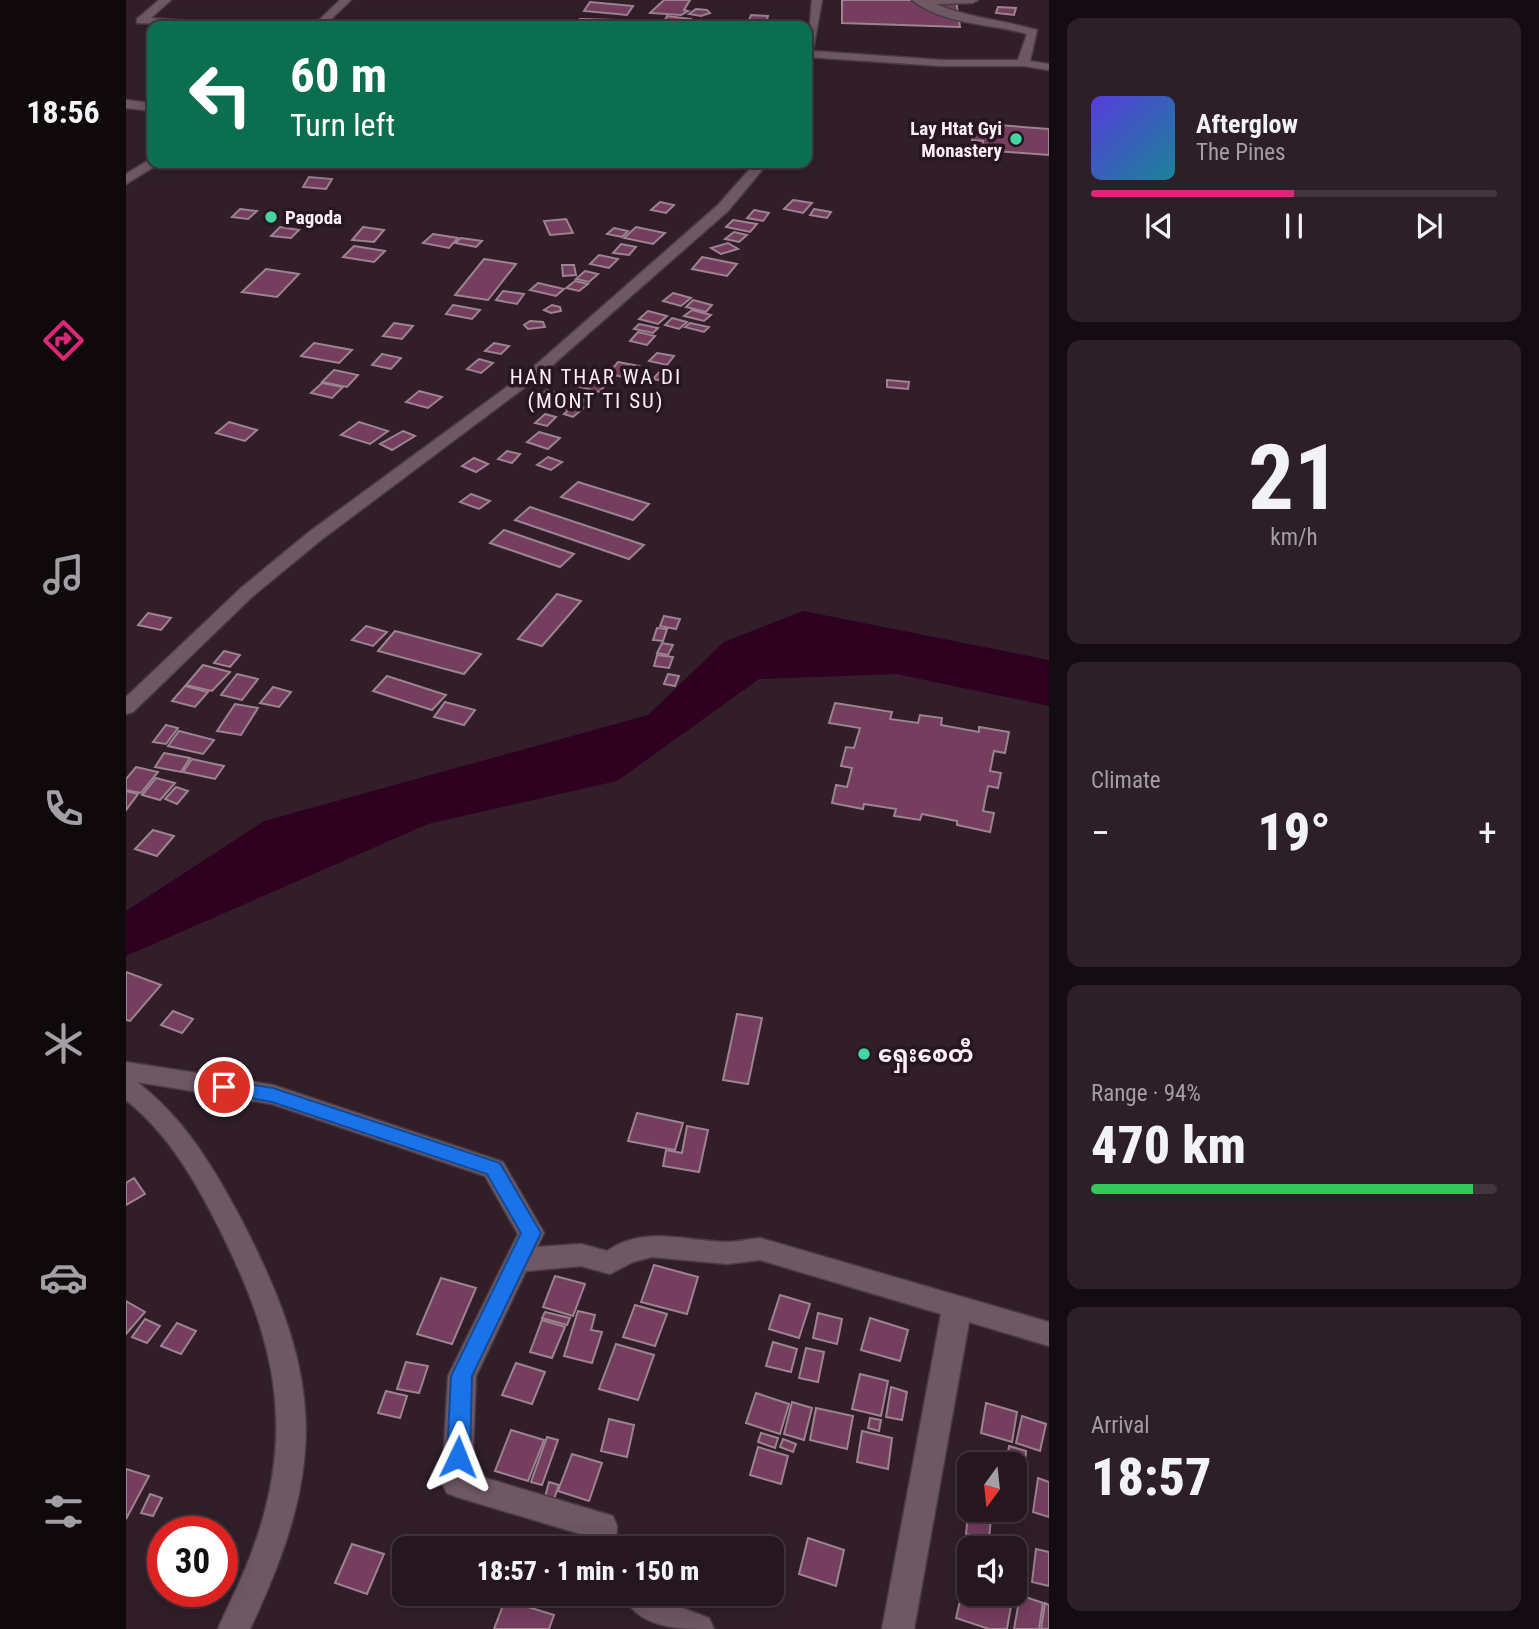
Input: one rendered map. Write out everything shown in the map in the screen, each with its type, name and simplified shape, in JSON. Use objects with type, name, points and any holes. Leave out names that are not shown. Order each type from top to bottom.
[{"type":"street","points":[[147,21],[141,21],[166,0]]},
{"type":"street","points":[[323,21],[346,0]]},
{"type":"street","points":[[812,37],[817,0]]},
{"type":"street","points":[[917,0],[973,0]]},
{"type":"street","points":[[923,1],[963,19],[999,22],[1033,32],[1023,63]]},
{"type":"street","points":[[812,53],[941,63],[1023,63],[1049,67]]},
{"type":"street","points":[[126,104],[147,106]]},
{"type":"street","points":[[126,180],[147,165]]},
{"type":"street","points":[[126,708],[247,592],[315,536],[535,373],[723,208],[758,168]]},
{"type":"street","points":[[126,1071],[273,1095],[494,1168],[531,1233],[462,1376],[457,1483],[602,1526],[602,1536]]},
{"type":"street","points":[[126,1087],[160,1114],[185,1144],[209,1184],[265,1299],[281,1347],[291,1394],[291,1442],[285,1489],[272,1539],[234,1629]]},
{"type":"street","points":[[518,1260],[581,1255],[610,1263],[622,1252],[663,1243],[727,1253],[760,1249],[1049,1334]]},
{"type":"street","points":[[898,1629],[955,1325],[955,1307]]},
{"type":"street","points":[[653,1606],[667,1617],[698,1629]]},
{"type":"shaded area","points":[[803,611],[1049,660],[1049,706],[896,674],[759,679],[617,781],[428,824],[126,956],[126,911],[264,821],[648,715],[724,642]]},
{"type":"building","points":[[664,0],[690,0],[684,10],[688,11],[681,15],[650,13]]},
{"type":"building","points":[[842,0],[956,0],[960,27],[842,23]]},
{"type":"building","points":[[590,2],[633,6],[627,15],[584,11]]},
{"type":"building","points":[[998,7],[1016,8],[1014,15],[996,13]]},
{"type":"building","points":[[696,9],[710,13],[701,16],[689,14]]},
{"type":"building","points":[[751,15],[768,16],[766,21],[749,21]]},
{"type":"building","points":[[667,16],[691,19],[690,21],[664,21]]},
{"type":"building","points":[[580,19],[617,20],[617,21]]},
{"type":"building","points":[[984,124],[1049,129],[1049,155],[982,150],[983,141],[972,140],[973,130],[983,131]]},
{"type":"building","points":[[309,177],[332,179],[326,189],[303,187]]},
{"type":"building","points":[[793,200],[812,203],[803,213],[784,209]]},
{"type":"building","points":[[660,202],[674,205],[666,213],[651,210]]},
{"type":"building","points":[[240,209],[257,211],[248,219],[232,217]]},
{"type":"building","points":[[814,209],[831,212],[827,218],[810,215]]},
{"type":"building","points":[[754,210],[769,213],[763,221],[747,218]]},
{"type":"building","points":[[566,219],[573,233],[550,235],[544,221]]},
{"type":"building","points":[[733,220],[757,224],[750,232],[726,227]]},
{"type":"building","points":[[280,227],[299,230],[291,238],[271,236]]},
{"type":"building","points":[[363,227],[384,230],[374,242],[352,240]]},
{"type":"building","points":[[636,227],[665,233],[653,244],[624,238]]},
{"type":"building","points":[[614,228],[628,231],[622,237],[607,234]]},
{"type":"building","points":[[734,232],[747,235],[739,242],[725,239]]},
{"type":"building","points":[[433,234],[458,238],[449,248],[423,243]]},
{"type":"building","points":[[461,238],[482,241],[476,247],[455,243]]},
{"type":"building","points":[[728,243],[738,249],[721,254],[711,248]]},
{"type":"building","points":[[621,244],[636,247],[629,255],[613,253]]},
{"type":"building","points":[[354,246],[385,251],[374,262],[343,257]]},
{"type":"building","points":[[599,255],[618,259],[609,268],[590,264]]},
{"type":"building","points":[[702,257],[737,264],[727,276],[692,269]]},
{"type":"building","points":[[484,259],[516,264],[488,300],[455,295]]},
{"type":"building","points":[[562,265],[574,265],[576,275],[563,276]]},
{"type":"building","points":[[266,269],[299,274],[277,297],[242,292]]},
{"type":"building","points":[[585,271],[598,274],[589,282],[576,279]]},
{"type":"building","points":[[575,281],[588,284],[579,291],[566,288]]},
{"type":"building","points":[[538,283],[564,289],[556,296],[530,290]]},
{"type":"building","points":[[503,291],[524,294],[517,304],[496,300]]},
{"type":"building","points":[[673,293],[691,298],[681,306],[663,301]]},
{"type":"building","points":[[693,300],[712,305],[706,312],[686,307]]},
{"type":"building","points":[[453,305],[480,310],[472,319],[446,314]]},
{"type":"building","points":[[552,305],[560,307],[561,311],[551,313],[544,310]]},
{"type":"building","points":[[692,310],[711,315],[704,321],[684,316]]},
{"type":"building","points":[[648,311],[667,316],[658,324],[639,319]]},
{"type":"building","points":[[672,318],[687,322],[679,329],[665,325]]},
{"type":"building","points":[[530,321],[543,322],[545,327],[528,329],[524,325]]},
{"type":"building","points":[[394,323],[413,326],[402,339],[383,336]]},
{"type":"building","points":[[690,323],[709,327],[704,332],[685,327]]},
{"type":"building","points":[[639,324],[658,328],[653,333],[634,329]]},
{"type":"building","points":[[638,332],[655,336],[647,345],[630,341]]},
{"type":"building","points":[[314,343],[352,350],[339,363],[301,356]]},
{"type":"building","points":[[494,343],[509,346],[501,354],[485,351]]},
{"type":"building","points":[[657,353],[674,356],[667,365],[649,361]]},
{"type":"building","points":[[382,354],[401,358],[391,369],[372,365]]},
{"type":"building","points":[[479,359],[493,363],[481,373],[467,369]]},
{"type":"building","points":[[618,362],[639,366],[629,378],[608,374]]},
{"type":"building","points":[[334,370],[358,375],[347,387],[322,382]]},
{"type":"building","points":[[660,371],[674,374],[668,382],[653,379]]},
{"type":"building","points":[[584,376],[609,382],[599,392],[573,385]]},
{"type":"building","points":[[887,380],[909,382],[908,389],[887,387]]},
{"type":"building","points":[[322,383],[343,387],[332,398],[311,393]]},
{"type":"building","points":[[547,390],[561,395],[551,403],[537,398]]},
{"type":"building","points":[[419,391],[442,397],[428,408],[406,402]]},
{"type":"building","points":[[644,393],[656,396],[642,408],[630,404]]},
{"type":"building","points":[[562,395],[579,399],[568,410],[551,405]]},
{"type":"building","points":[[582,399],[591,402],[573,417],[564,414]]},
{"type":"building","points":[[545,414],[556,417],[547,426],[535,423]]},
{"type":"building","points":[[229,422],[257,430],[245,441],[216,433]]},
{"type":"building","points":[[359,422],[388,431],[370,444],[341,435]]},
{"type":"building","points":[[403,431],[415,436],[392,450],[380,444]]},
{"type":"building","points":[[539,432],[560,438],[548,449],[527,442]]},
{"type":"building","points":[[507,451],[520,454],[512,463],[498,459]]},
{"type":"building","points":[[548,457],[562,462],[551,470],[537,465]]},
{"type":"building","points":[[474,458],[488,464],[476,472],[462,466]]},
{"type":"building","points":[[578,482],[649,504],[633,520],[561,497]]},
{"type":"building","points":[[471,494],[490,501],[479,509],[460,502]]},
{"type":"building","points":[[530,507],[644,545],[629,559],[515,520]]},
{"type":"building","points":[[504,530],[574,554],[560,567],[490,543]]},
{"type":"building","points":[[557,594],[581,601],[542,646],[518,639]]},
{"type":"building","points":[[148,613],[171,618],[161,630],[138,625]]},
{"type":"building","points":[[664,616],[680,619],[676,629],[660,626]]},
{"type":"building","points":[[366,626],[387,632],[373,646],[352,640]]},
{"type":"building","points":[[657,628],[667,629],[663,641],[653,640]]},
{"type":"building","points":[[395,631],[481,654],[464,674],[378,651]]},
{"type":"building","points":[[662,643],[673,645],[668,655],[657,653]]},
{"type":"building","points":[[224,651],[240,655],[230,667],[214,663]]},
{"type":"building","points":[[657,655],[673,657],[669,668],[654,666]]},
{"type":"building","points":[[203,665],[230,672],[212,691],[186,685]]},
{"type":"building","points":[[237,674],[258,679],[242,700],[221,695]]},
{"type":"building","points":[[668,674],[679,676],[675,686],[664,684]]},
{"type":"building","points":[[387,676],[446,695],[432,710],[373,691]]},
{"type":"building","points":[[185,686],[208,692],[195,707],[172,701]]},
{"type":"building","points":[[273,687],[291,692],[279,707],[260,703]]},
{"type":"building","points":[[445,702],[475,710],[464,725],[434,717]]},
{"type":"building","points":[[835,703],[892,712],[890,719],[918,723],[920,715],[942,718],[941,725],[979,732],[979,727],[1009,732],[1005,753],[994,751],[990,771],[1001,773],[998,788],[988,786],[983,811],[994,813],[990,832],[957,825],[957,821],[922,814],[920,820],[894,816],[896,809],[864,804],[863,809],[832,803],[836,785],[847,787],[852,768],[841,766],[846,747],[854,748],[860,728],[829,723]]},
{"type":"building","points":[[235,704],[258,708],[241,735],[217,731]]},
{"type":"building","points":[[166,725],[178,728],[166,744],[153,742]]},
{"type":"building","points":[[179,731],[214,740],[203,754],[168,746]]},
{"type":"building","points":[[164,753],[190,758],[181,772],[155,767]]},
{"type":"building","points":[[192,759],[224,766],[215,779],[183,772]]},
{"type":"building","points":[[136,767],[158,772],[141,793],[126,790],[126,779]]},
{"type":"building","points":[[156,778],[175,783],[160,800],[142,795]]},
{"type":"building","points":[[176,787],[188,791],[177,804],[165,799]]},
{"type":"building","points":[[126,791],[138,794],[126,810]]},
{"type":"building","points":[[153,830],[174,836],[157,856],[135,849]]},
{"type":"building","points":[[126,972],[161,985],[130,1021],[126,1020]]},
{"type":"building","points":[[173,1011],[193,1019],[182,1033],[161,1025]]},
{"type":"building","points":[[737,1014],[762,1018],[748,1084],[723,1080]]},
{"type":"building","points":[[637,1113],[683,1123],[675,1150],[628,1141]]},
{"type":"building","points":[[687,1126],[708,1130],[699,1172],[663,1166],[666,1150],[682,1153]]},
{"type":"building","points":[[134,1178],[145,1194],[126,1205],[126,1183]]},
{"type":"building","points":[[654,1265],[698,1277],[687,1314],[641,1302]]},
{"type":"building","points":[[555,1276],[585,1284],[573,1316],[543,1307]]},
{"type":"building","points":[[441,1278],[476,1288],[452,1344],[417,1334]]},
{"type":"building","points":[[780,1295],[810,1304],[799,1338],[769,1329]]},
{"type":"building","points":[[126,1301],[145,1312],[126,1334]]},
{"type":"building","points":[[635,1305],[667,1314],[655,1346],[623,1337]]},
{"type":"building","points":[[578,1311],[595,1315],[591,1330],[602,1332],[592,1363],[564,1356]]},
{"type":"building","points":[[545,1312],[570,1318],[567,1325],[542,1318]]},
{"type":"building","points":[[818,1313],[842,1319],[837,1344],[813,1338]]},
{"type":"building","points":[[870,1318],[908,1330],[900,1361],[861,1350]]},
{"type":"building","points":[[145,1319],[160,1326],[147,1343],[132,1337]]},
{"type":"building","points":[[542,1320],[565,1327],[552,1358],[530,1352]]},
{"type":"building","points":[[177,1323],[196,1331],[181,1354],[161,1346]]},
{"type":"building","points":[[773,1342],[797,1349],[791,1372],[766,1366]]},
{"type":"building","points":[[616,1344],[654,1355],[638,1400],[599,1389]]},
{"type":"building","points":[[806,1348],[824,1352],[818,1382],[799,1378]]},
{"type":"building","points":[[406,1362],[428,1366],[419,1393],[397,1389]]},
{"type":"building","points":[[516,1363],[545,1372],[532,1404],[502,1395]]},
{"type":"building","points":[[860,1374],[888,1381],[881,1416],[852,1409]]},
{"type":"building","points":[[891,1387],[907,1392],[902,1420],[886,1417]]},
{"type":"building","points":[[386,1391],[407,1396],[400,1418],[378,1413]]},
{"type":"building","points":[[756,1393],[789,1404],[780,1434],[746,1423]]},
{"type":"building","points":[[792,1402],[812,1408],[804,1440],[784,1434]]},
{"type":"building","points":[[986,1403],[1017,1412],[1012,1442],[981,1433]]},
{"type":"building","points":[[816,1408],[853,1416],[847,1449],[810,1440]]},
{"type":"building","points":[[1022,1416],[1046,1424],[1040,1451],[1016,1443]]},
{"type":"building","points":[[870,1418],[881,1420],[879,1431],[868,1428]]},
{"type":"building","points":[[609,1419],[634,1425],[627,1457],[601,1451]]},
{"type":"building","points":[[511,1430],[544,1440],[528,1481],[495,1471]]},
{"type":"building","points":[[862,1431],[892,1438],[888,1469],[857,1462]]},
{"type":"building","points":[[761,1433],[778,1438],[775,1448],[758,1442]]},
{"type":"building","points":[[547,1437],[558,1440],[542,1485],[531,1482]]},
{"type":"building","points":[[783,1439],[796,1444],[793,1452],[780,1447]]},
{"type":"building","points":[[1009,1446],[1026,1451],[1026,1452],[1008,1452]]},
{"type":"building","points":[[758,1447],[788,1456],[781,1484],[750,1475]]},
{"type":"building","points":[[572,1454],[602,1463],[589,1501],[558,1491]]},
{"type":"building","points":[[126,1469],[149,1476],[126,1519]]},
{"type":"building","points":[[1038,1478],[1049,1482],[1049,1517],[1033,1512]]},
{"type":"building","points":[[549,1482],[559,1485],[554,1499],[545,1497]]},
{"type":"building","points":[[150,1494],[162,1498],[153,1516],[141,1513]]},
{"type":"building","points":[[967,1522],[991,1522],[989,1536],[966,1534]]},
{"type":"building","points":[[808,1538],[844,1550],[836,1586],[799,1574]]},
{"type":"building","points":[[352,1544],[384,1554],[367,1594],[335,1583]]},
{"type":"building","points":[[1036,1549],[1049,1552],[1049,1586],[1032,1582]]},
{"type":"building","points":[[1027,1597],[1043,1603],[1039,1629],[1014,1629],[1018,1606],[1027,1606]]},
{"type":"building","points":[[1045,1603],[1049,1605],[1049,1629],[1041,1629]]},
{"type":"building","points":[[503,1606],[525,1606],[554,1615],[549,1629],[494,1629]]},
{"type":"building","points":[[959,1606],[1011,1606],[1007,1629],[989,1629],[956,1618]]},
{"type":"place","name":"Lay Htat Gyi Monastery","points":[[1016,139]]},
{"type":"place","name":"Pagoda","points":[[271,217]]},
{"type":"place","name":"ရှေးစေတီ","points":[[864,1054]]},
{"type":"district","name":"HAN THAR WA DI (MONT TI SU)","points":[[596,389]]},
{"type":"route","points":[[224,1087],[273,1095],[494,1168],[531,1233],[462,1376],[458,1457]]}]
